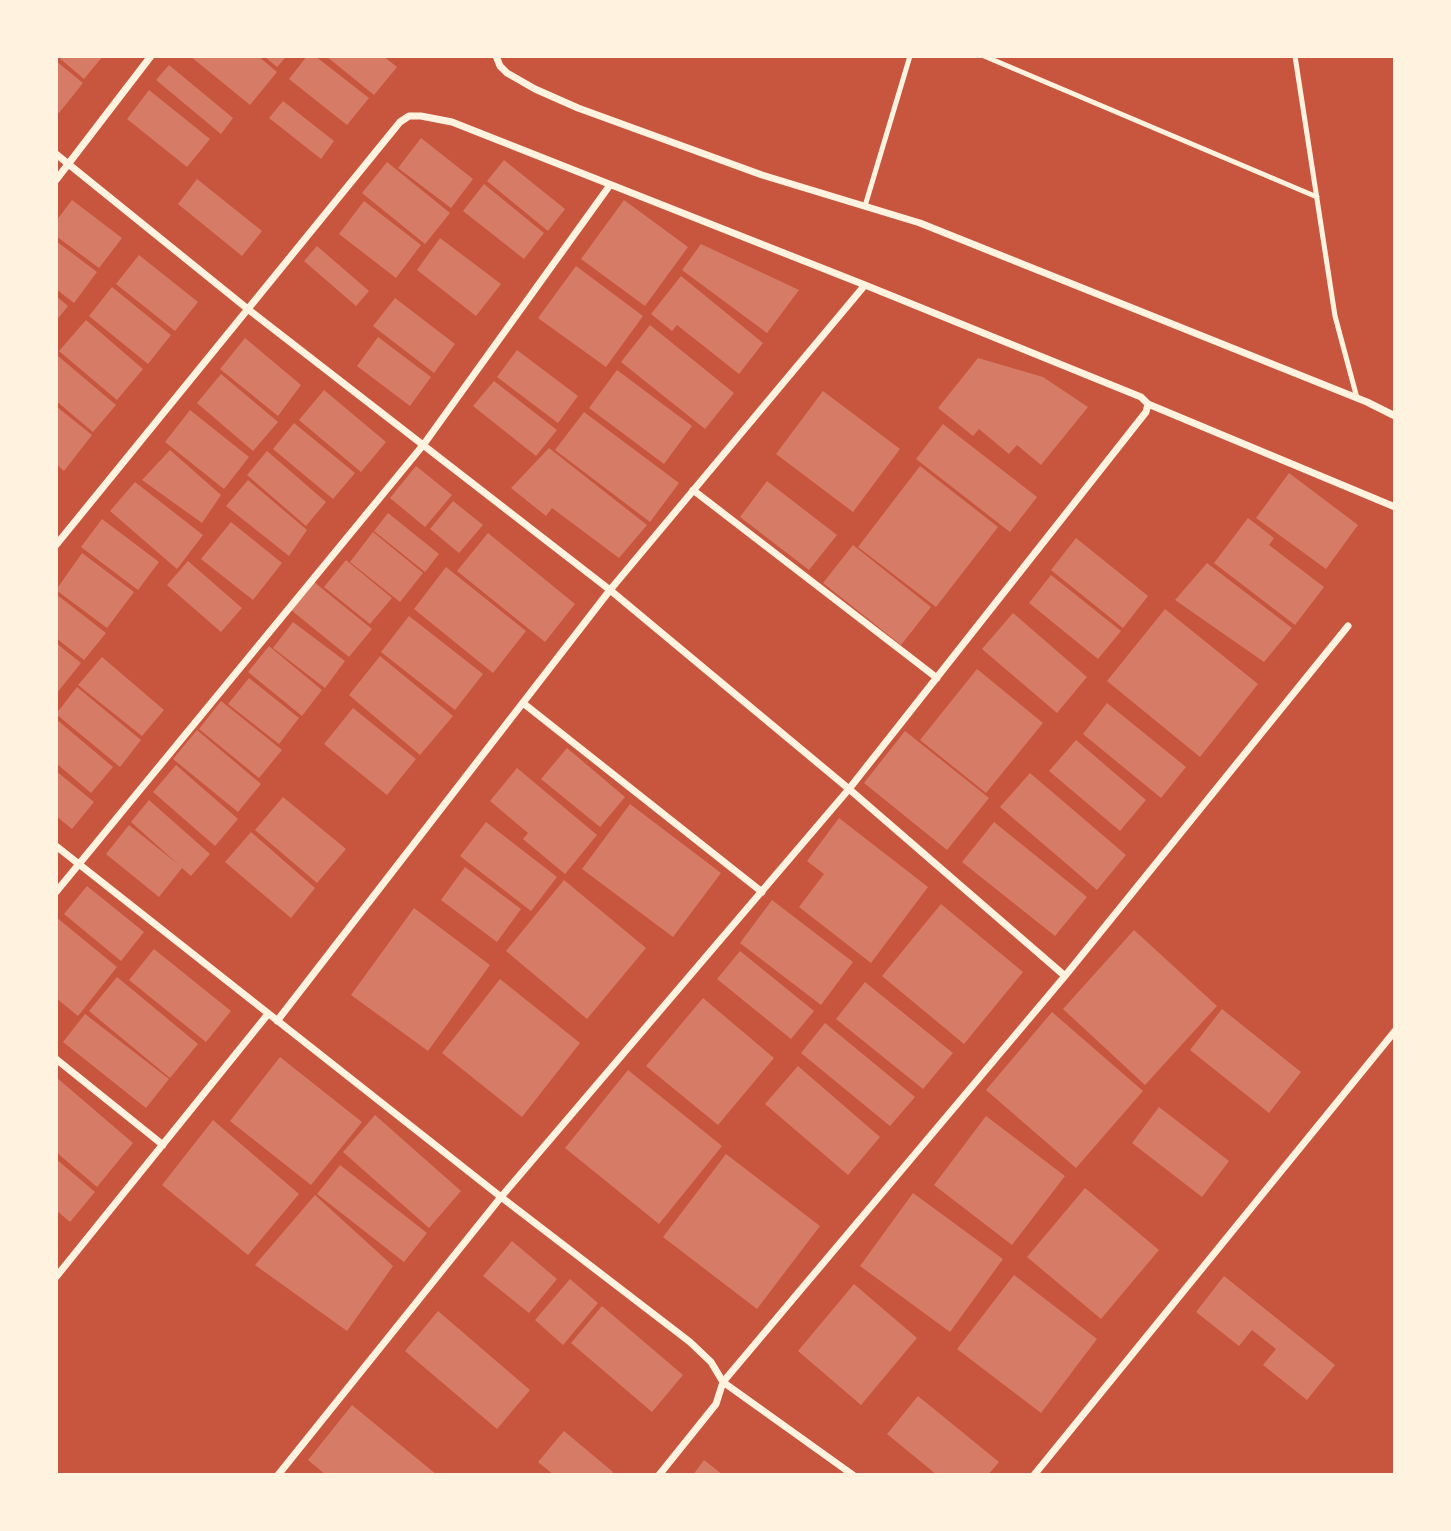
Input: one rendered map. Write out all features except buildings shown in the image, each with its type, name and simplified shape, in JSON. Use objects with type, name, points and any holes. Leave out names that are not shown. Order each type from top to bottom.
[{"type":"street","points":[[56,180],[151,56]]},
{"type":"street","points":[[496,56],[506,72],[535,89],[579,108],[762,175],[920,223],[1357,398],[1395,416]]},
{"type":"street","points":[[56,545],[400,122],[409,116],[452,122],[865,285],[1141,397],[1148,404],[1395,507]]},
{"type":"street","points":[[56,154],[249,310],[610,590],[849,789],[1065,976]]},
{"type":"street","points":[[56,892],[424,444],[610,184]]},
{"type":"street","points":[[277,1021],[610,590],[865,285]]},
{"type":"street","points":[[278,1475],[501,1197],[849,789],[1146,412],[1148,404]]},
{"type":"street","points":[[693,490],[937,678]]},
{"type":"street","points":[[659,1475],[716,1404],[723,1382],[1065,976],[1348,626]]},
{"type":"street","points":[[523,703],[762,892]]},
{"type":"street","points":[[56,846],[501,1197],[690,1342],[711,1362],[723,1382],[853,1475]]},
{"type":"street","points":[[56,1277],[268,1014]]},
{"type":"street","points":[[1034,1475],[1395,1031]]},
{"type":"street","points":[[56,1059],[163,1145]]},
{"type":"lane","points":[[866,206],[910,56]]},
{"type":"lane","points":[[984,56],[1317,197]]},
{"type":"lane","points":[[1295,56],[1335,316],[1357,398]]}]
